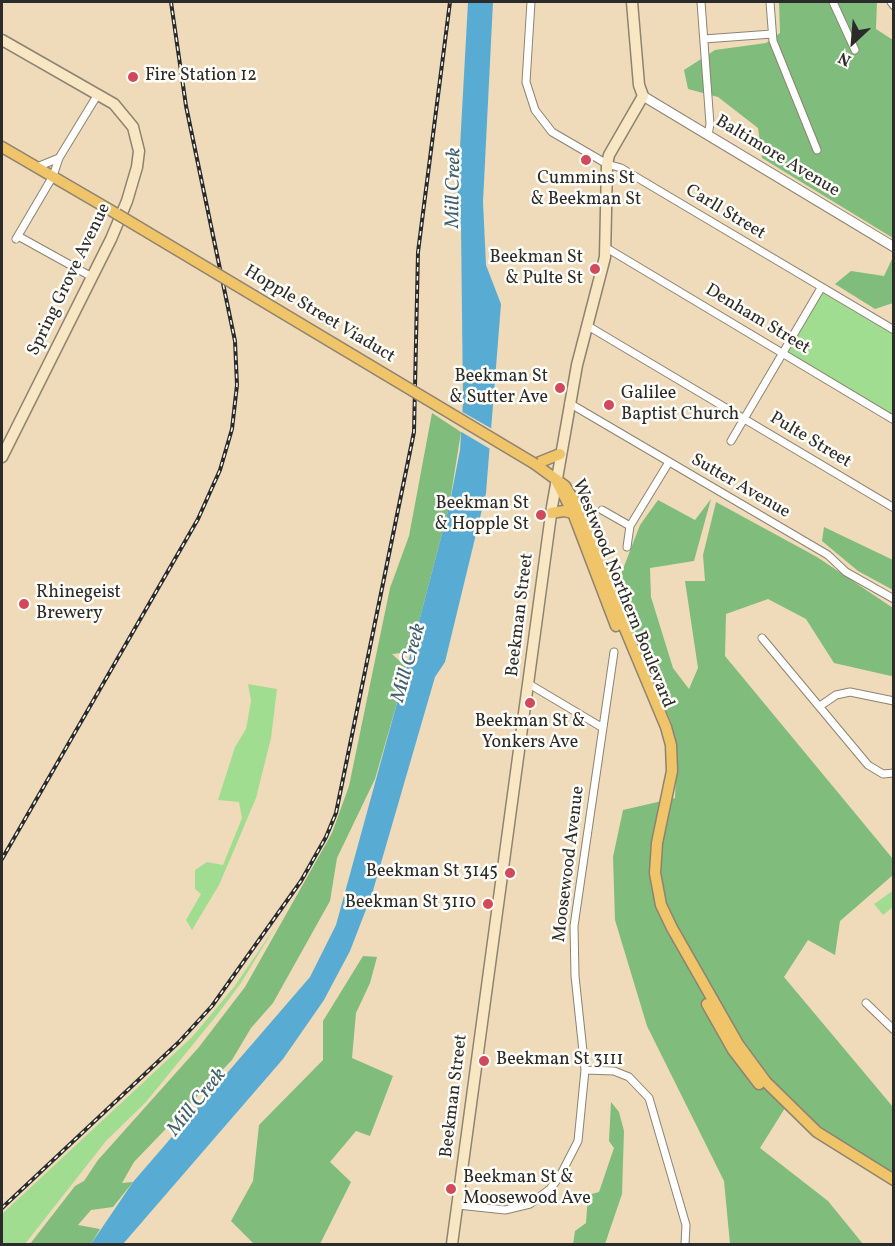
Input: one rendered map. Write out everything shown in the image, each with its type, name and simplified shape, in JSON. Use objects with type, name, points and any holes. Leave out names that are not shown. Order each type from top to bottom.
[{"type":"main road","points":[[632,2],[639,85],[643,96]]},
{"type":"main road","name":"Spring Grove Avenue","points":[[2,40],[114,104],[129,120],[136,135],[139,151],[127,201],[92,277],[2,457]]},
{"type":"main road","name":"Beekman Street","points":[[452,1245],[560,454],[569,403],[602,277],[607,164],[609,155],[643,96]]},
{"type":"main road","name":"Hopple Street Viaduct","points":[[2,147],[539,465],[556,480]]},
{"type":"main road","points":[[539,465],[560,454]]},
{"type":"main road","name":"Westwood Northern Boulevard","points":[[556,480],[573,513],[600,586],[660,727],[665,770],[649,870],[652,894],[663,925],[733,1050],[770,1098],[813,1137],[894,1188]]},
{"type":"main road","name":"Westwood Northern Boulevard","points":[[556,480],[573,497],[589,528],[615,604],[661,713],[671,745],[672,771],[657,843],[655,866],[661,905],[672,928],[738,1044],[766,1082],[817,1132],[894,1180]]},
{"type":"main road","points":[[551,513],[564,511],[573,513]]},
{"type":"street","name":"Carll Street","points":[[531,2],[526,82],[531,103],[542,122],[559,136],[607,164],[621,168],[894,330]]},
{"type":"street","points":[[701,2],[710,124],[708,135]]},
{"type":"street","points":[[770,2],[772,34],[817,150]]},
{"type":"street","points":[[832,2],[855,50]]},
{"type":"street","points":[[891,2],[894,6]]},
{"type":"street","points":[[704,39],[772,34]]},
{"type":"street","points":[[92,277],[17,238],[53,176],[59,158],[98,94]]},
{"type":"street","name":"Baltimore Avenue","points":[[643,96],[894,247]]},
{"type":"street","points":[[37,167],[59,158]]},
{"type":"street","name":"Denham Street","points":[[604,247],[894,420]]},
{"type":"street","points":[[731,441],[821,288]]},
{"type":"street","name":"Pulte Street","points":[[588,326],[894,508]]},
{"type":"street","name":"Sutter Avenue","points":[[569,403],[828,555],[846,572],[894,599]]},
{"type":"street","points":[[627,548],[630,526],[669,462]]},
{"type":"street","points":[[602,510],[630,526]]},
{"type":"street","points":[[762,638],[872,769],[883,774],[894,773]]},
{"type":"street","name":"Moosewood Avenue","points":[[458,1205],[497,1210],[514,1209],[530,1204],[550,1189],[567,1165],[578,1141],[585,1070],[575,976],[574,926],[614,652]]},
{"type":"street","points":[[529,684],[603,728]]},
{"type":"street","points":[[820,706],[836,695],[850,692],[894,701]]},
{"type":"street","points":[[866,1003],[894,1030]]},
{"type":"street","points":[[585,1070],[614,1071],[629,1077],[649,1098],[686,1225],[685,1245]]},
{"type":"green space","points":[[779,2],[877,2],[876,29],[893,40],[893,238],[762,158],[758,128],[718,97],[688,89],[684,70],[715,50],[766,43],[780,33]]},
{"type":"green space","points":[[893,257],[893,303],[875,309],[835,284],[851,271],[884,276]]},
{"type":"green space","points":[[821,288],[893,330],[893,420],[782,353]]},
{"type":"green space","points":[[432,413],[461,432],[449,507],[411,652],[392,654],[407,668],[375,779],[337,858],[330,901],[273,1003],[251,1028],[232,1060],[134,1162],[122,1183],[133,1182],[113,1207],[91,1210],[78,1225],[100,1229],[91,1244],[30,1244],[75,1186],[84,1181],[98,1160],[199,1047],[245,987],[332,833],[349,786],[390,588],[409,536]]},
{"type":"green space","points":[[711,499],[694,561],[650,568],[651,597],[673,668],[689,689],[698,668],[685,581],[705,581],[703,555],[716,502],[817,557],[893,608],[894,675],[891,676],[834,663],[806,619],[768,599],[726,614],[725,656],[893,859],[893,875],[840,921],[835,955],[808,940],[784,977],[893,1107],[893,1173],[821,1128],[790,1100],[760,1148],[828,1201],[863,1244],[730,1244],[724,1181],[647,1026],[615,920],[613,857],[623,810],[675,798],[677,748],[671,722],[625,616],[618,582],[640,525],[658,500],[695,520]]},
{"type":"green space","points":[[824,527],[893,560],[893,590],[858,571],[822,541]]},
{"type":"green space","points":[[248,684],[277,689],[271,738],[256,798],[219,885],[192,930],[186,920],[201,894],[195,889],[195,870],[207,862],[223,865],[242,818],[239,802],[218,800],[235,747],[246,729],[251,701]]},
{"type":"green space","points":[[894,890],[893,907],[883,915],[874,904]]},
{"type":"green space","points":[[275,927],[241,983],[217,1015],[146,1102],[106,1141],[25,1244],[2,1244],[2,1214],[193,1036],[234,987]]},
{"type":"green space","points":[[363,956],[377,957],[370,983],[356,1013],[352,1058],[393,1076],[370,1136],[356,1131],[330,1162],[351,1182],[320,1244],[254,1244],[231,1221],[253,1181],[259,1125],[323,1060],[323,1021]]},
{"type":"green space","points":[[611,1102],[619,1112],[624,1131],[622,1194],[605,1244],[573,1244],[575,1231],[586,1223],[588,1195],[599,1192],[614,1148],[609,1141]]},
{"type":"water","name":"Mill Creek","points":[[468,2],[493,2],[483,202],[486,265],[501,304],[486,493],[445,662],[435,677],[372,894],[350,951],[324,1000],[283,1059],[123,1244],[91,1244],[133,1182],[310,977],[336,925],[449,507],[460,450],[463,401],[461,227],[457,202]]},
{"type":"pier","points":[[459,410],[494,430],[492,450],[458,430]]},
{"type":"railway","points":[[2,859],[198,519],[220,470],[232,429],[237,385],[235,341],[186,106],[171,2]]},
{"type":"railway","points":[[2,1208],[179,1042],[212,1006],[301,881],[326,837],[336,813],[414,432],[418,252],[450,2]]},
{"type":"place","name":"Fire Station 12","points":[[133,77]]},
{"type":"place","name":"Cummins St & Beekman St","points":[[586,160]]},
{"type":"place","name":"Beekman St & Pulte St","points":[[595,269]]},
{"type":"place","name":"Beekman St & Sutter Ave","points":[[560,388]]},
{"type":"place","name":"Galilee Baptist Church","points":[[609,405]]},
{"type":"place","name":"Beekman St & Hopple St","points":[[541,515]]},
{"type":"place","name":"Rhinegeist Brewery","points":[[24,604]]},
{"type":"place","name":"Beekman St & Yonkers Ave","points":[[530,703]]},
{"type":"place","name":"Beekman St 3145","points":[[510,873]]},
{"type":"place","name":"Beekman St 3110","points":[[488,904]]},
{"type":"place","name":"Beekman St 3111","points":[[484,1061]]},
{"type":"place","name":"Beekman St & Moosewood Ave","points":[[451,1189]]}]
